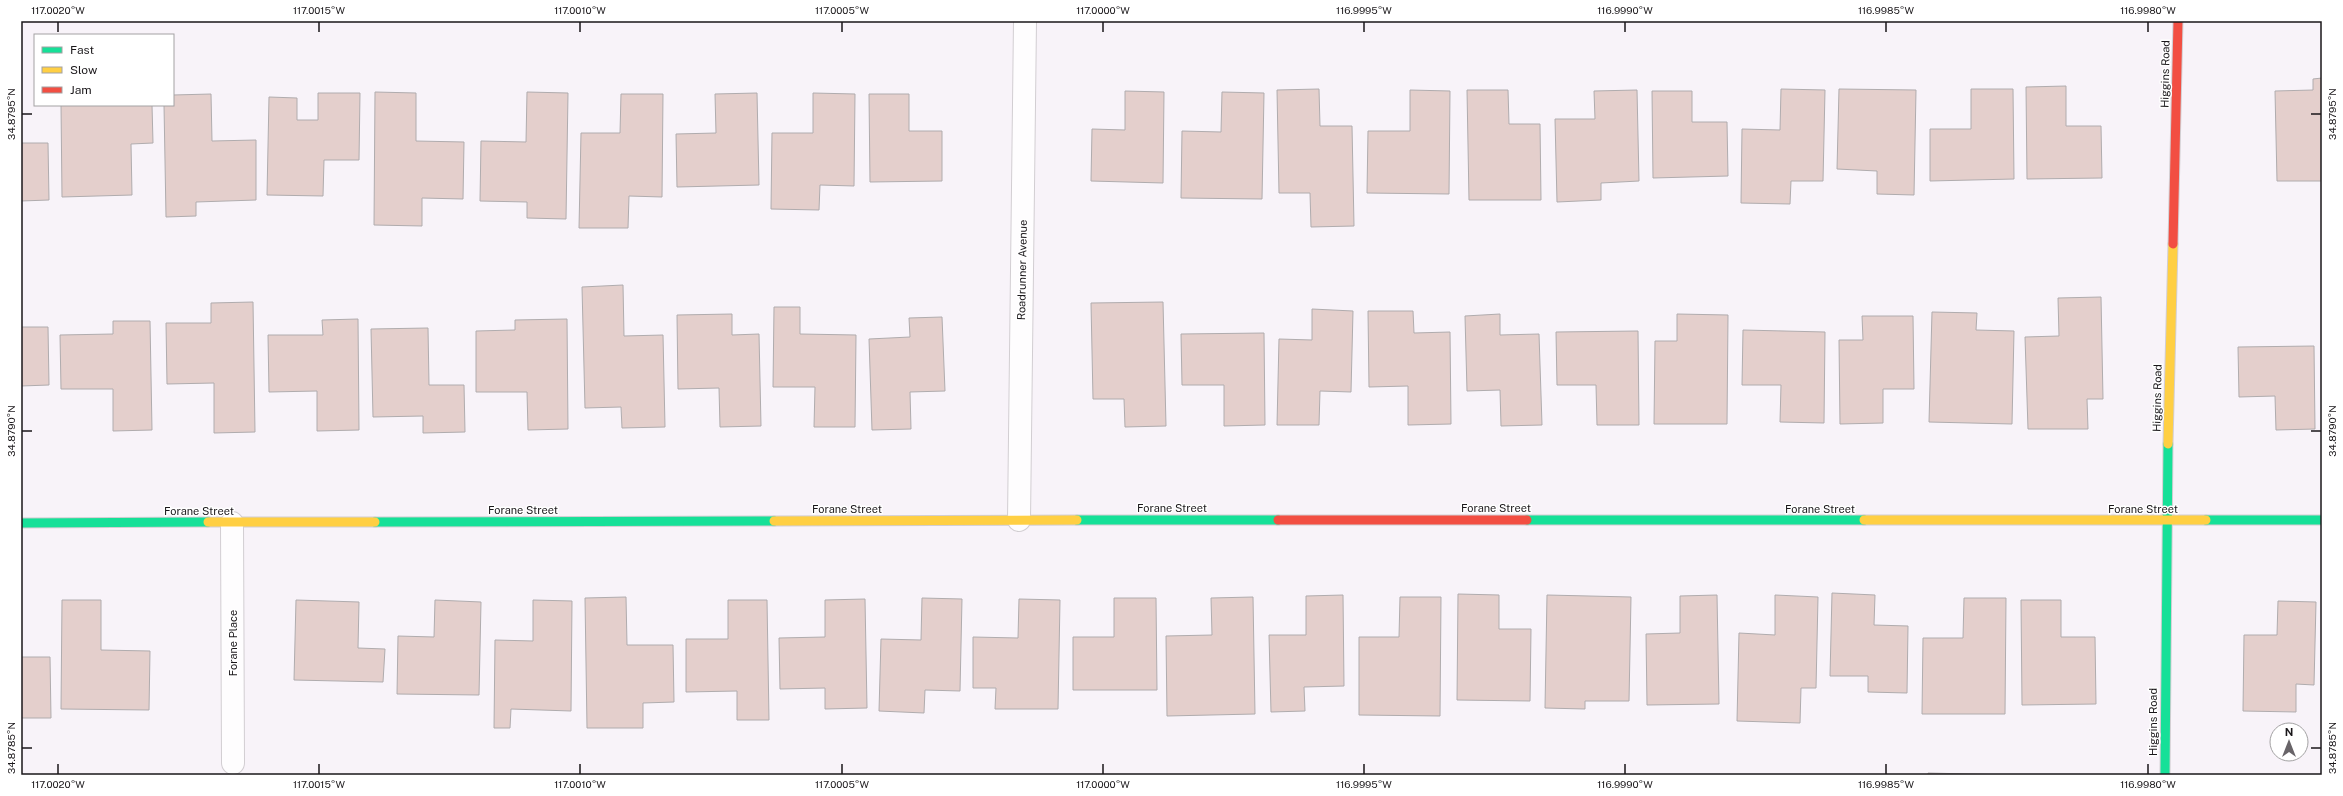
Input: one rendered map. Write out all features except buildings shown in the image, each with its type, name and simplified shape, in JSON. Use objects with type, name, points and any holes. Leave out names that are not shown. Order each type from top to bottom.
[{"type":"street","name":"Roadrunner Avenue","points":[[1019,520],[1025,21]]},
{"type":"street","name":"Higgins Road","points":[[2164,775],[2166,521],[2178,21]]},
{"type":"street","name":"Forane Street","points":[[21,523],[1019,520],[2322,520]]},
{"type":"street","name":"Forane Place","points":[[232,523],[233,763]]},
{"type":"traffic: fast","points":[[2165,775],[2168,444]]},
{"type":"traffic: fast","points":[[1077,520],[1278,520]]},
{"type":"traffic: fast","points":[[1527,520],[1864,520]]},
{"type":"traffic: fast","points":[[2206,520],[2322,520]]},
{"type":"traffic: fast","points":[[375,522],[774,521]]},
{"type":"traffic: fast","points":[[21,523],[208,522]]},
{"type":"traffic: slow","points":[[2168,444],[2173,244]]},
{"type":"traffic: slow","points":[[774,521],[1077,520]]},
{"type":"traffic: slow","points":[[1864,520],[2206,520]]},
{"type":"traffic: slow","points":[[208,522],[375,522]]},
{"type":"traffic: jam","points":[[2173,244],[2178,21]]},
{"type":"traffic: jam","points":[[1278,520],[1527,520]]}]
